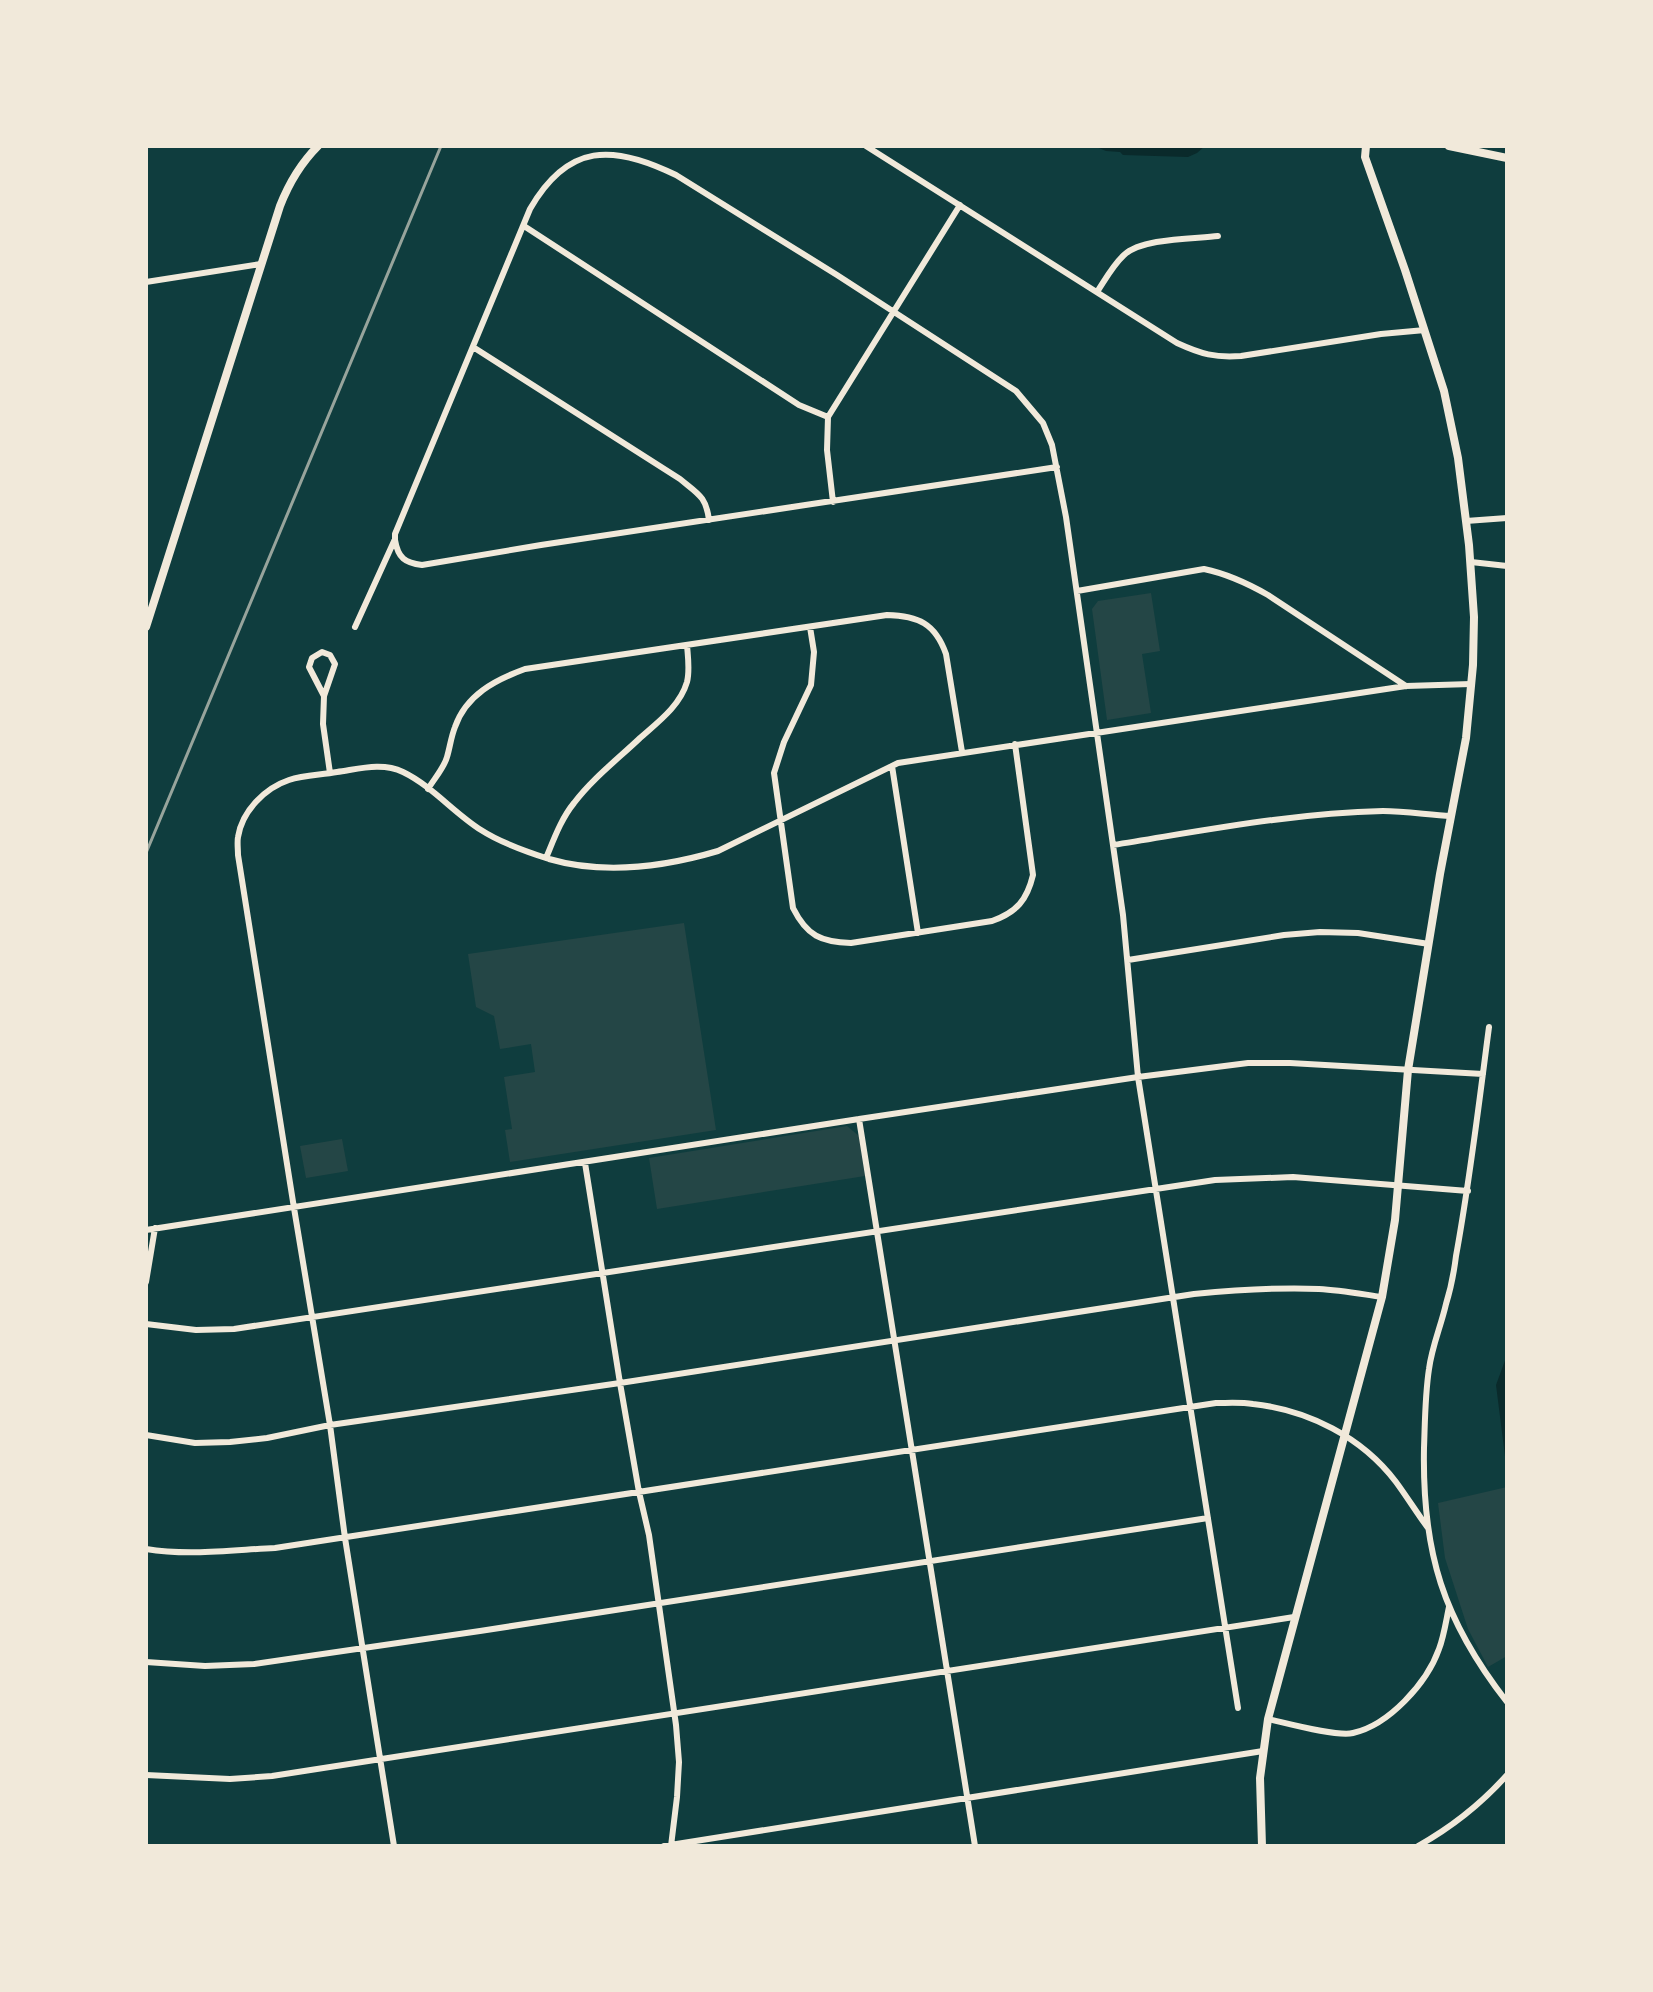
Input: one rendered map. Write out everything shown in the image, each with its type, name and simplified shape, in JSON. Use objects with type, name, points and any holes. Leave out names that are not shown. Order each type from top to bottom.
[{"type":"main road","points":[[146,627],[150,600],[286,190],[304,160],[318,146]]},
{"type":"main road","points":[[1262,1846],[1260,1778],[1268,1719],[1382,1297],[1395,1220],[1408,1070],[1466,738],[1471,684],[1474,617],[1471,562],[1458,458],[1445,395],[1365,157],[1357,146]]},
{"type":"main road","points":[[1365,157],[1366,146]]},
{"type":"main road","points":[[1449,146],[1507,158]]},
{"type":"street","points":[[866,146],[1177,343],[1200,353],[1220,357],[1425,330]]},
{"type":"street","points":[[1057,467],[422,565],[402,558],[396,548],[395,534],[524,226],[542,190],[554,176],[573,162],[589,156],[620,155],[676,175],[1016,391],[1043,423],[1057,467],[1077,591],[1128,960],[1138,1077],[1238,1708]]},
{"type":"street","points":[[833,502],[827,450],[828,417],[960,205]]},
{"type":"street","points":[[524,226],[799,405],[828,417]]},
{"type":"street","points":[[1097,292],[1124,255],[1136,247],[1218,236]]},
{"type":"street","points":[[146,282],[261,264]]},
{"type":"street","points":[[473,347],[680,479],[707,505],[709,520]]},
{"type":"street","points":[[1466,521],[1507,518]]},
{"type":"street","points":[[355,627],[395,539]]},
{"type":"street","points":[[1471,562],[1507,566]]},
{"type":"street","points":[[1077,591],[1204,569],[1225,573],[1268,595],[1406,686]]},
{"type":"street","points":[[428,789],[447,759],[456,722],[467,704],[502,677],[525,669],[887,615],[911,616],[930,627],[941,639],[962,752]]},
{"type":"street","points":[[810,627],[814,652],[811,685],[784,742],[774,773],[793,908],[800,922],[813,935],[828,942],[851,943],[992,921],[1006,916],[1021,904],[1029,891],[1033,875],[1015,744]]},
{"type":"street","points":[[546,858],[561,821],[574,803],[680,698],[689,670],[687,645]]},
{"type":"street","points":[[324,696],[309,667],[312,658],[322,652],[333,657],[335,664],[324,696],[323,724],[330,773]]},
{"type":"street","points":[[394,1846],[238,855],[238,837],[245,818],[256,802],[271,788],[289,780],[385,766],[402,771],[483,831],[519,848],[546,858],[587,866],[622,868],[689,860],[718,851],[892,766],[921,759],[1406,686],[1471,684]]},
{"type":"street","points":[[892,766],[918,933]]},
{"type":"street","points":[[1113,845],[1329,814],[1386,811],[1451,816]]},
{"type":"street","points":[[1128,960],[1320,932],[1358,933],[1429,944]]},
{"type":"street","points":[[1489,1027],[1468,1191],[1446,1305],[1428,1370],[1425,1510],[1431,1551],[1449,1607],[1474,1656],[1507,1702]]},
{"type":"street","points":[[146,1230],[859,1119],[1248,1063],[1483,1074]]},
{"type":"street","points":[[859,1119],[975,1846]]},
{"type":"street","points":[[585,1163],[620,1383],[649,1535],[674,1714],[679,1762],[669,1846],[1263,1751]]},
{"type":"street","points":[[146,1324],[196,1330],[234,1329],[1215,1180],[1293,1177],[1468,1191]]},
{"type":"street","points":[[146,1282],[155,1228]]},
{"type":"street","points":[[146,1435],[195,1443],[267,1438],[330,1425],[1173,1297],[1284,1288],[1322,1289],[1382,1297]]},
{"type":"street","points":[[146,1549],[201,1551],[275,1548],[1216,1403],[1252,1403],[1326,1424],[1359,1444],[1394,1480],[1428,1528]]},
{"type":"street","points":[[146,1662],[205,1666],[254,1664],[1208,1518]]},
{"type":"street","points":[[1268,1719],[1352,1734],[1381,1721],[1409,1697],[1425,1674],[1439,1650],[1449,1607]]},
{"type":"street","points":[[146,1775],[230,1779],[272,1776],[1294,1617]]},
{"type":"street","points":[[1418,1846],[1463,1818],[1507,1775]]},
{"type":"shaded area","points":[[1094,146],[1205,146],[1188,157],[1123,155]]},
{"type":"shaded area","points":[[1151,593],[1160,651],[1142,654],[1151,713],[1107,720],[1092,609],[1098,601]]},
{"type":"shaded area","points":[[684,923],[716,1130],[510,1162],[505,1130],[512,1129],[504,1077],[535,1072],[531,1044],[500,1049],[494,1016],[476,1007],[468,954]]},
{"type":"shaded area","points":[[847,1126],[859,1136],[865,1176],[657,1209],[649,1158]]},
{"type":"shaded area","points":[[342,1139],[348,1171],[306,1178],[300,1146]]},
{"type":"shaded area","points":[[1507,1355],[1507,1472],[1496,1385]]},
{"type":"shaded area","points":[[1507,1487],[1507,1656],[1488,1667],[1468,1629],[1445,1558],[1438,1503]]},
{"type":"railway","points":[[146,853],[441,146]]}]
